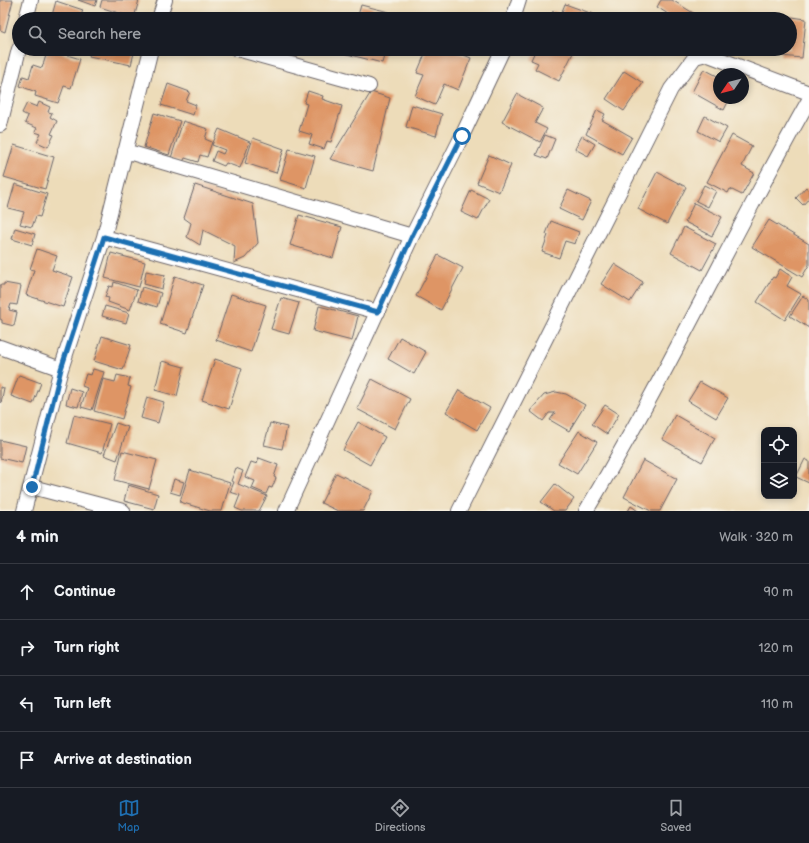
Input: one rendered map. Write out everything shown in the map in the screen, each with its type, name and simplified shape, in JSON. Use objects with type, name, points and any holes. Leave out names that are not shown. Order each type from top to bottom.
[{"type":"street","points":[[28,12],[31,0]]},
{"type":"street","points":[[161,12],[165,0]]},
{"type":"street","points":[[515,12],[519,0]]},
{"type":"street","points":[[0,125],[17,56]]},
{"type":"street","points":[[24,511],[32,487],[61,369],[104,237],[150,56]]},
{"type":"street","points":[[262,56],[369,86]]},
{"type":"street","points":[[286,511],[412,236],[500,56]]},
{"type":"street","points":[[459,511],[671,89],[695,58],[700,56]]},
{"type":"street","points":[[711,56],[809,93]]},
{"type":"street","points":[[586,511],[630,438],[773,165],[809,100]]},
{"type":"street","points":[[125,151],[412,236]]},
{"type":"street","points":[[104,237],[378,312]]},
{"type":"street","points":[[0,347],[61,369]]},
{"type":"street","points":[[32,487],[123,511]]},
{"type":"building","points":[[0,0],[13,0],[5,32],[0,30]]},
{"type":"building","points":[[78,0],[97,0],[95,6]]},
{"type":"building","points":[[102,0],[139,0],[136,12],[115,12],[100,7]]},
{"type":"building","points":[[661,0],[672,0],[692,12],[665,12],[657,7]]},
{"type":"building","points":[[56,1],[83,10],[82,12],[53,12]]},
{"type":"building","points":[[565,4],[587,12],[562,12]]},
{"type":"building","points":[[361,5],[389,12],[359,12]]},
{"type":"building","points":[[797,18],[806,19],[802,58],[781,56],[797,56]]},
{"type":"building","points":[[46,56],[70,56],[80,59],[71,88],[64,86],[58,103],[35,96],[36,92],[20,86],[23,76],[29,78],[33,65],[42,68]]},
{"type":"building","points":[[89,56],[133,56],[131,65]]},
{"type":"building","points":[[355,56],[384,56],[382,63]]},
{"type":"building","points":[[424,56],[466,56],[471,58],[458,90],[444,84],[435,105],[415,96],[424,75],[417,73]]},
{"type":"building","points":[[533,56],[572,56],[559,81],[535,69],[538,63],[531,60]]},
{"type":"building","points":[[704,69],[713,74],[713,104],[692,92]]},
{"type":"building","points":[[624,71],[643,83],[624,111],[606,99]]},
{"type":"building","points":[[168,84],[190,92],[186,101],[196,105],[193,115],[161,105]]},
{"type":"building","points":[[308,91],[323,96],[322,99],[342,106],[331,142],[327,141],[324,149],[309,144],[312,135],[299,131],[307,104],[304,103]]},
{"type":"building","points":[[371,92],[390,98],[373,171],[330,159]]},
{"type":"building","points":[[517,94],[543,108],[535,123],[547,129],[540,142],[502,122]]},
{"type":"building","points":[[39,102],[50,107],[48,112],[52,113],[50,117],[57,121],[51,134],[54,135],[48,147],[37,142],[41,134],[35,132],[37,128],[25,123],[28,116],[22,113],[27,103],[37,107]]},
{"type":"building","points":[[713,104],[727,104],[724,110]]},
{"type":"building","points":[[412,105],[442,114],[436,136],[406,127]]},
{"type":"building","points":[[597,110],[605,114],[602,120],[632,137],[622,154],[586,134]]},
{"type":"building","points":[[154,113],[180,121],[169,155],[144,147]]},
{"type":"building","points":[[705,116],[727,128],[719,142],[698,131]]},
{"type":"building","points":[[183,121],[208,129],[205,139],[212,142],[207,157],[200,155],[198,162],[185,158],[183,162],[171,158]]},
{"type":"building","points":[[219,129],[250,142],[240,168],[226,163],[224,166],[212,161],[216,151],[223,154],[225,150],[212,145]]},
{"type":"building","points":[[545,135],[555,139],[547,159],[536,155]]},
{"type":"building","points":[[732,135],[752,146],[742,166],[754,173],[742,195],[730,189],[728,193],[707,182]]},
{"type":"building","points":[[582,136],[595,144],[588,156],[575,149]]},
{"type":"building","points":[[253,138],[284,149],[276,173],[245,163]]},
{"type":"building","points":[[14,145],[54,157],[45,189],[4,177]]},
{"type":"building","points":[[289,149],[315,156],[306,188],[280,180]]},
{"type":"building","points":[[489,155],[511,165],[499,192],[477,183]]},
{"type":"building","points":[[657,172],[686,187],[667,224],[638,209]]},
{"type":"building","points":[[15,184],[47,194],[40,217],[36,216],[32,227],[20,224],[24,212],[8,208]]},
{"type":"building","points":[[195,185],[253,204],[258,243],[245,258],[234,263],[235,246],[203,230],[200,245],[187,237],[191,223],[184,218]]},
{"type":"building","points":[[704,185],[716,191],[708,207],[696,201]]},
{"type":"building","points":[[806,187],[809,191],[809,198],[803,205],[796,198]]},
{"type":"building","points":[[471,190],[489,199],[478,220],[461,212]]},
{"type":"building","points":[[568,190],[591,201],[582,220],[559,209]]},
{"type":"building","points":[[694,203],[722,217],[712,236],[685,222]]},
{"type":"building","points":[[299,215],[342,227],[333,258],[290,245]]},
{"type":"building","points":[[769,220],[809,244],[809,265],[802,277],[752,247]]},
{"type":"building","points":[[551,221],[579,232],[575,244],[565,241],[559,258],[542,252]]},
{"type":"building","points":[[684,227],[716,244],[702,270],[671,253]]},
{"type":"building","points":[[15,228],[35,234],[32,245],[12,239]]},
{"type":"building","points":[[37,249],[57,256],[52,270],[73,277],[63,307],[26,295],[34,270],[30,269]]},
{"type":"building","points":[[111,253],[145,262],[139,287],[105,278]]},
{"type":"building","points":[[438,255],[463,268],[441,310],[416,296]]},
{"type":"building","points":[[614,264],[643,282],[630,302],[601,284]]},
{"type":"building","points":[[780,269],[792,277],[787,286],[801,294],[785,320],[757,302]]},
{"type":"building","points":[[146,271],[165,275],[162,289],[144,284]]},
{"type":"building","points":[[175,276],[203,285],[187,333],[160,324]]},
{"type":"building","points":[[114,282],[137,290],[130,310],[108,302],[109,298],[105,297],[109,286],[113,287]]},
{"type":"building","points":[[4,283],[21,286],[17,305],[11,304],[9,310],[17,312],[14,326],[2,323],[2,320],[0,319],[0,285],[4,285]]},
{"type":"building","points":[[142,287],[161,293],[157,307],[138,301]]},
{"type":"building","points":[[231,294],[266,305],[251,352],[216,340]]},
{"type":"building","points":[[803,296],[809,300],[809,328],[790,316]]},
{"type":"building","points":[[281,298],[299,303],[289,334],[271,329]]},
{"type":"building","points":[[105,306],[129,313],[126,323],[102,316]]},
{"type":"building","points":[[319,306],[358,316],[352,341],[313,331]]},
{"type":"building","points":[[102,336],[131,345],[123,370],[94,361]]},
{"type":"building","points":[[400,337],[426,352],[414,374],[388,359]]},
{"type":"building","points":[[215,359],[242,368],[229,409],[202,400]]},
{"type":"building","points":[[162,361],[184,367],[177,396],[155,390]]},
{"type":"building","points":[[93,369],[104,372],[92,410],[81,407],[87,388],[82,386],[86,374],[91,375]]},
{"type":"building","points":[[19,375],[41,383],[33,404],[11,396]]},
{"type":"building","points":[[117,375],[130,378],[128,386],[131,387],[122,419],[94,411],[103,379],[115,382]]},
{"type":"building","points":[[372,379],[410,399],[395,429],[357,409]]},
{"type":"building","points":[[700,382],[728,398],[716,418],[688,401]]},
{"type":"building","points":[[0,387],[4,388],[1,403],[0,402]]},
{"type":"building","points":[[70,388],[82,392],[78,407],[66,404]]},
{"type":"building","points":[[459,390],[490,408],[477,430],[446,412]]},
{"type":"building","points":[[556,392],[566,394],[585,405],[569,431],[550,420],[555,413],[549,413],[543,421],[530,411],[544,395]]},
{"type":"building","points":[[147,397],[164,402],[158,423],[141,418]]},
{"type":"building","points":[[605,405],[619,414],[607,434],[592,424]]},
{"type":"building","points":[[74,415],[110,424],[102,453],[67,443]]},
{"type":"building","points":[[675,415],[715,438],[702,462],[662,439]]},
{"type":"building","points":[[358,422],[385,437],[370,465],[343,450]]},
{"type":"building","points":[[116,423],[128,427],[117,460],[104,455]]},
{"type":"building","points":[[270,423],[287,427],[282,449],[264,445]]},
{"type":"building","points":[[579,431],[597,442],[577,474],[558,463]]},
{"type":"building","points":[[0,440],[26,446],[22,463],[0,458]]},
{"type":"building","points":[[122,451],[157,460],[149,489],[115,480]]},
{"type":"building","points":[[259,458],[278,465],[274,477],[276,478],[272,488],[269,487],[266,494],[252,488],[255,481],[245,477],[251,462],[257,464]]},
{"type":"building","points":[[805,459],[809,461],[809,483],[797,477]]},
{"type":"building","points":[[643,460],[677,479],[660,511],[651,511],[624,497]]},
{"type":"building","points":[[236,468],[243,471],[238,484],[267,496],[259,511],[242,511],[235,508],[240,495],[230,492],[234,482],[231,481]]},
{"type":"building","points":[[190,470],[230,483],[222,511],[210,511],[180,502]]},
{"type":"building","points":[[336,473],[373,491],[363,511],[338,511],[321,503]]},
{"type":"building","points":[[174,479],[184,482],[180,495],[170,492]]},
{"type":"building","points":[[555,484],[574,499],[565,511],[554,511],[541,502]]},
{"type":"building","points":[[128,485],[158,494],[154,509],[124,501]]},
{"type":"building","points":[[631,506],[638,511],[628,511]]},
{"type":"route","points":[[32,487],[61,369],[104,237],[378,312],[412,236],[462,136]]}]
